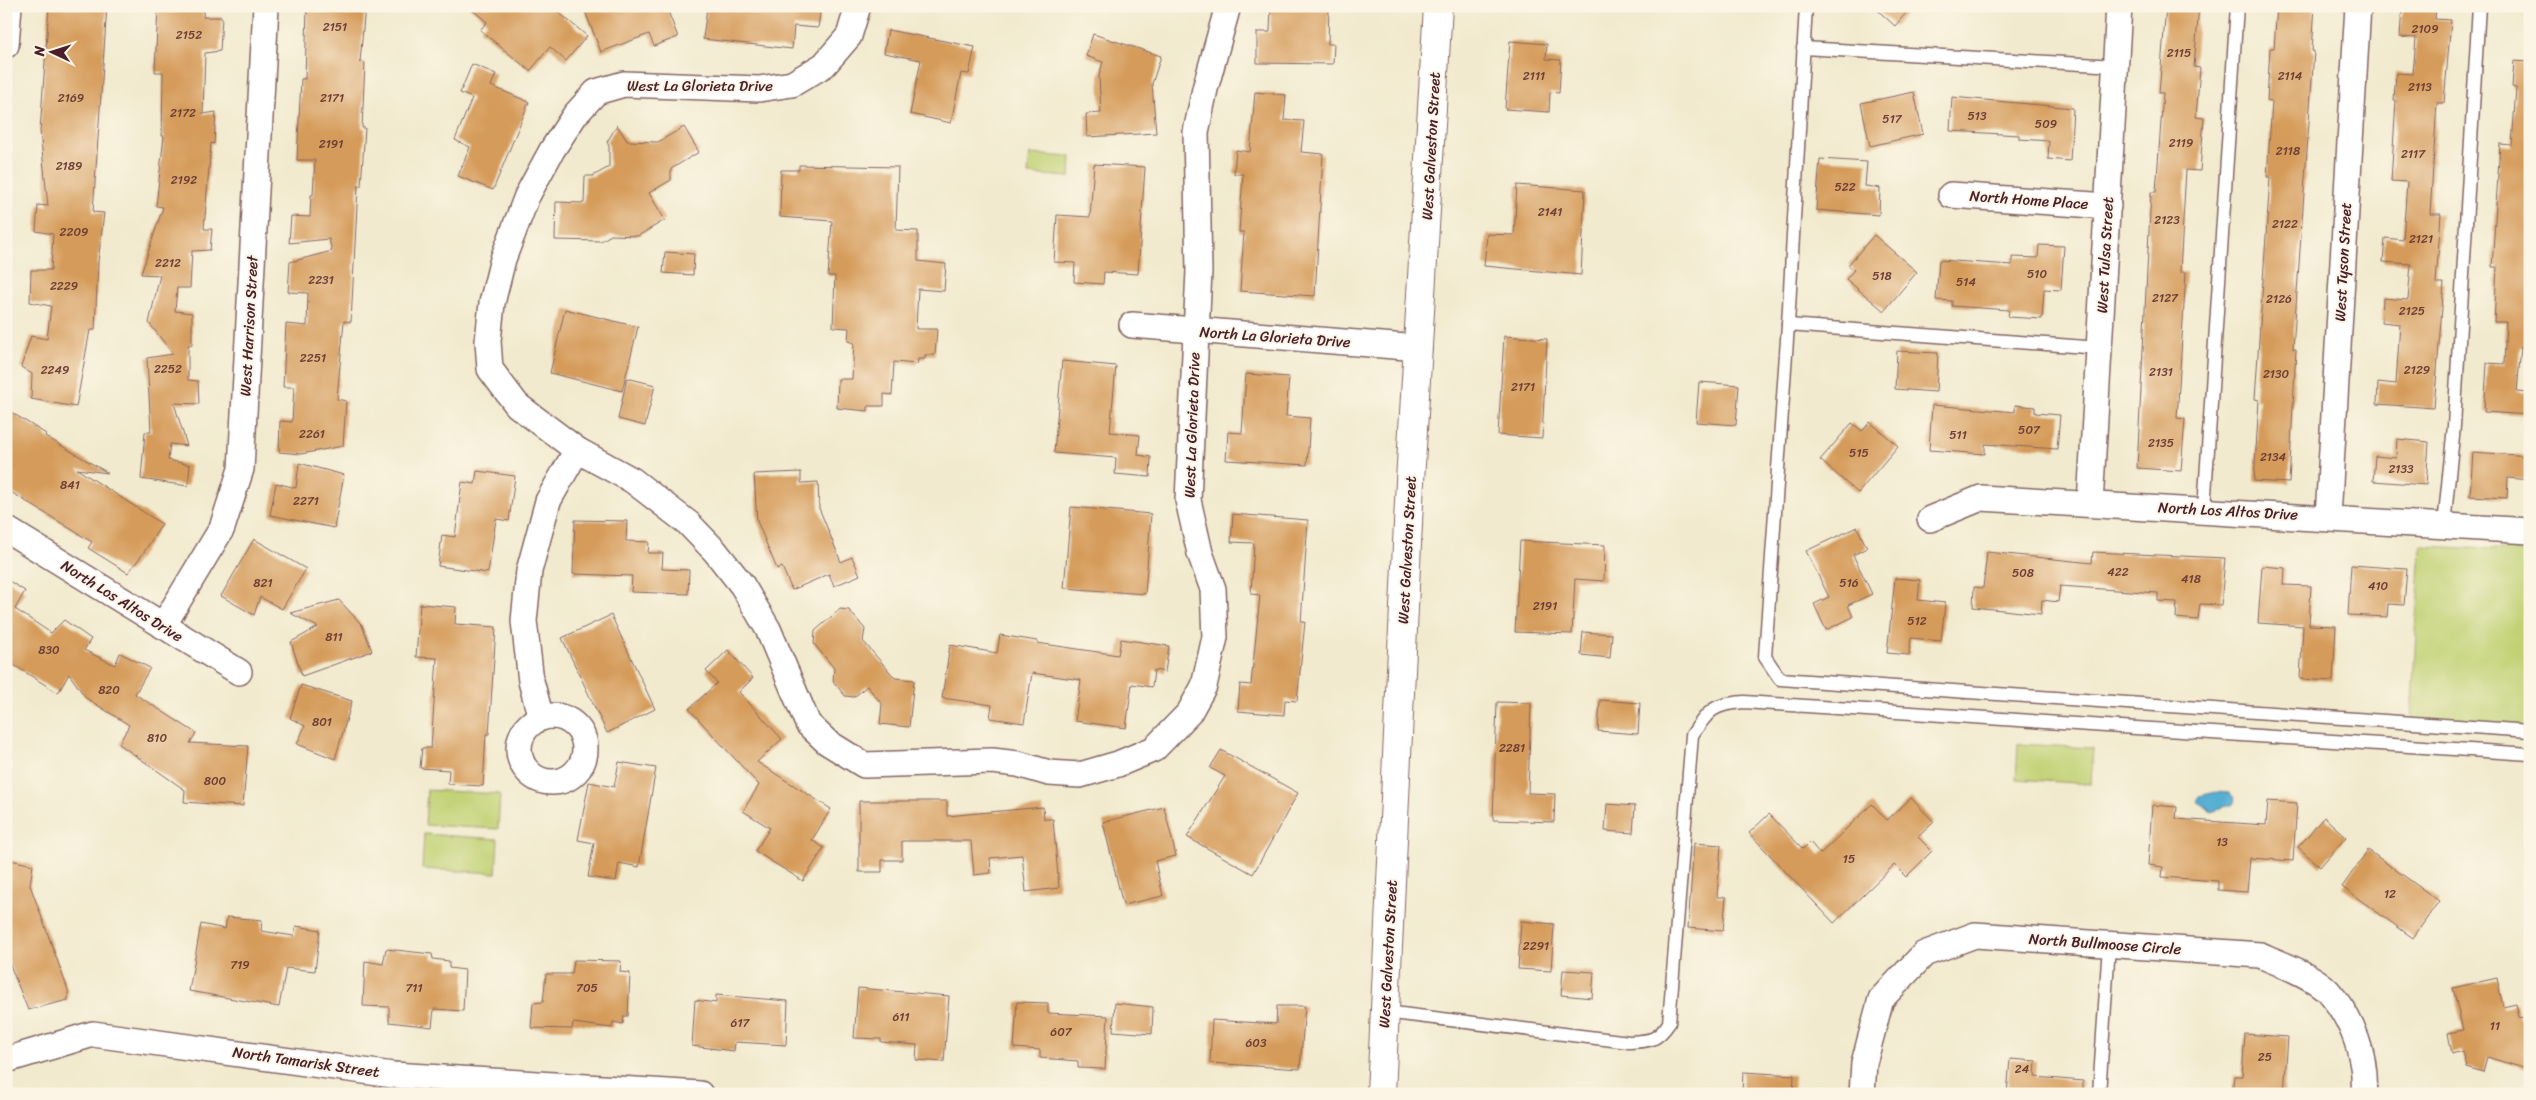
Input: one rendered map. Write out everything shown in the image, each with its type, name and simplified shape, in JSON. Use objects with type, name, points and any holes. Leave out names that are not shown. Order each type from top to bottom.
[{"type":"street","points":[[6,45],[8,6]]},
{"type":"street","name":"West Harrison Street","points":[[163,626],[222,528],[241,469],[266,6]]},
{"type":"street","name":"West La Glorieta Drive","points":[[858,6],[849,36],[824,65],[792,84],[759,89],[624,84],[596,92],[575,115],[552,150],[527,196],[503,259],[492,303],[488,340],[490,369],[517,405],[577,450],[632,480],[688,523],[716,551],[742,585],[768,630],[808,724],[827,742],[864,765],[992,761],[1018,764],[1049,774],[1080,775],[1118,764],[1154,749],[1189,713],[1204,686],[1215,637],[1213,589],[1200,553],[1188,500],[1199,271],[1196,132],[1205,89],[1228,6]]},
{"type":"street","name":"West Galveston Street","points":[[1381,1094],[1410,481],[1438,6]]},
{"type":"street","name":"West Tulsa Street","points":[[2090,504],[2119,6]]},
{"type":"street","name":"West Tyson Street","points":[[2328,517],[2358,6]]},
{"type":"street","name":"North Home Place","points":[[1951,195],[2108,206]]},
{"type":"street","name":"North La Glorieta Drive","points":[[1132,325],[1419,348]]},
{"type":"street","points":[[541,718],[530,681],[524,621],[529,571],[548,501],[577,450]]},
{"type":"street","name":"North Los Altos Drive","points":[[1930,519],[1981,498],[2328,517],[2530,531]]},
{"type":"street","name":"North Los Altos Drive","points":[[6,529],[239,672]]},
{"type":"street","name":"North Bullmoose Circle","points":[[1862,1094],[1864,1062],[1881,999],[1924,954],[1975,936],[2260,955],[2291,968],[2327,990],[2356,1035],[2364,1094]]},
{"type":"street","name":"North Tamarisk Street","points":[[6,1060],[93,1034],[393,1075],[700,1094]]},
{"type":"lane","points":[[1806,6],[1788,326],[1765,657],[1780,679],[2530,731]]},
{"type":"lane","points":[[2204,510],[2237,6]]},
{"type":"lane","points":[[2444,525],[2454,426],[2480,6]]},
{"type":"lane","points":[[1803,48],[2116,66]]},
{"type":"lane","points":[[1788,326],[2099,348]]},
{"type":"lane","points":[[1385,1012],[1629,1042],[1646,1041],[1660,1036],[1669,1023],[1692,735],[1713,708],[1726,703],[1744,702],[2530,754]]},
{"type":"lane","points":[[2098,1094],[2109,945]]},
{"type":"green space","points":[[1030,154],[1071,157],[1070,177],[1028,174]]},
{"type":"green space","points":[[2421,546],[2515,550],[2530,557],[2530,727],[2411,719]]},
{"type":"green space","points":[[2018,744],[2093,748],[2091,784],[2016,779]]},
{"type":"green space","points":[[427,790],[500,794],[498,829],[425,825]]},
{"type":"green space","points":[[424,834],[498,839],[496,873],[422,869]]},
{"type":"water","points":[[2216,792],[2230,793],[2234,798],[2233,804],[2212,811],[2196,801],[2199,796]]},
{"type":"building","points":[[49,6],[107,6],[93,212],[104,213],[98,262],[95,330],[90,330],[76,407],[31,399],[32,374],[21,367],[31,336],[47,339],[51,306],[30,302],[31,270],[51,270],[53,234],[36,231],[38,205],[48,206],[40,131]]},
{"type":"building","points":[[158,6],[204,6],[203,17],[222,17],[220,51],[205,53],[203,114],[216,112],[214,144],[211,143],[204,229],[212,229],[210,250],[192,251],[190,288],[177,288],[175,311],[192,313],[192,345],[188,345],[188,380],[198,381],[199,404],[174,403],[187,446],[170,444],[168,460],[190,465],[188,486],[141,479],[145,432],[151,432],[147,358],[173,354],[149,323],[160,275],[141,274],[163,207],[156,206],[164,136],[162,136],[163,72],[155,72]]},
{"type":"building","points":[[307,6],[365,6],[360,62],[365,63],[362,128],[365,128],[361,186],[358,186],[351,322],[344,321],[337,399],[346,401],[343,446],[301,454],[279,452],[280,421],[292,422],[294,387],[283,387],[286,324],[307,326],[308,293],[288,292],[290,262],[332,251],[329,239],[289,243],[291,216],[310,217],[311,195],[313,195],[315,160],[297,160],[301,79],[305,79]]},
{"type":"building","points":[[468,6],[551,6],[587,36],[566,61],[550,47],[530,71],[480,30],[487,22]]},
{"type":"building","points":[[583,6],[666,6],[678,37],[654,46],[649,34],[601,52]]},
{"type":"building","points":[[717,6],[821,6],[818,28],[794,26],[792,49],[703,39],[707,7],[716,8]]},
{"type":"building","points":[[1271,6],[1329,6],[1328,44],[1334,44],[1333,64],[1257,63],[1257,32],[1270,32]]},
{"type":"building","points":[[1873,6],[1912,6],[1895,26]]},
{"type":"building","points":[[2166,6],[2199,6],[2194,67],[2200,68],[2196,117],[2204,118],[2200,171],[2186,170],[2180,272],[2186,272],[2177,418],[2185,419],[2181,471],[2137,468],[2151,192],[2156,192],[2163,93],[2159,93]]},
{"type":"building","points":[[2277,6],[2315,6],[2312,51],[2314,51],[2293,349],[2296,349],[2289,483],[2254,481],[2259,400],[2255,399],[2270,177],[2267,177],[2272,102],[2267,101],[2270,48],[2274,48]]},
{"type":"building","points":[[2402,6],[2436,6],[2435,19],[2451,20],[2444,103],[2437,103],[2430,214],[2441,214],[2436,283],[2444,283],[2434,408],[2377,404],[2378,382],[2396,384],[2400,324],[2382,322],[2383,298],[2408,300],[2411,264],[2383,262],[2385,238],[2403,240],[2407,182],[2391,181],[2396,100],[2394,100],[2396,73],[2413,74],[2416,38],[2400,37]]},
{"type":"building","points":[[888,30],[975,47],[969,74],[961,73],[951,123],[910,114],[921,60],[884,53]]},
{"type":"building","points":[[1093,34],[1161,56],[1152,84],[1156,133],[1087,137],[1086,114],[1101,113],[1099,76],[1103,62],[1086,56]]},
{"type":"building","points":[[1510,41],[1547,44],[1546,59],[1561,60],[1559,93],[1550,92],[1549,112],[1505,109]]},
{"type":"building","points":[[2514,61],[2530,62],[2530,347],[2521,347],[2517,392],[2530,393],[2530,415],[2484,412],[2487,363],[2504,364],[2506,322],[2494,322],[2497,267],[2492,267],[2500,144],[2512,145],[2516,88],[2512,87]]},
{"type":"building","points":[[472,64],[496,74],[491,86],[529,102],[493,190],[458,176],[470,147],[455,140],[472,98],[460,93]]},
{"type":"building","points":[[1255,92],[1286,95],[1284,120],[1304,121],[1301,152],[1323,154],[1315,296],[1240,291],[1244,232],[1239,232],[1243,174],[1234,174],[1236,150],[1250,152]]},
{"type":"building","points":[[1914,92],[1923,134],[1870,146],[1861,103]]},
{"type":"building","points":[[1952,97],[2073,108],[2070,161],[2048,159],[2049,141],[2019,139],[2019,135],[1950,131]]},
{"type":"building","points":[[617,125],[627,141],[658,142],[684,127],[699,152],[671,169],[671,180],[649,193],[665,220],[638,236],[611,235],[601,241],[555,240],[556,202],[584,203],[585,176],[593,176],[609,167],[609,146],[607,142]]},
{"type":"building","points":[[1820,159],[1867,162],[1865,186],[1880,188],[1879,215],[1816,210]]},
{"type":"building","points":[[1094,164],[1145,167],[1138,274],[1104,272],[1103,284],[1074,282],[1075,263],[1054,262],[1057,215],[1090,217]]},
{"type":"building","points":[[799,165],[898,167],[896,230],[918,231],[918,261],[946,264],[944,291],[918,289],[916,329],[937,329],[935,355],[925,355],[925,359],[918,359],[917,364],[894,362],[892,395],[884,394],[884,406],[868,406],[868,411],[837,408],[838,379],[852,379],[854,343],[848,341],[849,328],[833,327],[835,276],[828,276],[832,221],[780,217],[781,170],[799,170]]},
{"type":"building","points":[[1517,185],[1585,190],[1581,275],[1484,266],[1487,234],[1514,235]]},
{"type":"building","points":[[1874,235],[1917,272],[1884,311],[1846,279],[1854,270],[1848,265]]},
{"type":"building","points":[[2039,245],[2064,246],[2061,290],[2044,289],[2042,319],[2008,317],[2009,310],[1952,306],[1952,301],[1936,300],[1939,260],[2012,265],[2012,257],[2038,258]]},
{"type":"building","points":[[665,252],[694,254],[693,275],[663,273]]},
{"type":"building","points":[[565,309],[638,327],[622,391],[550,373]]},
{"type":"building","points":[[1504,336],[1547,339],[1542,438],[1498,435]]},
{"type":"building","points":[[1897,351],[1938,353],[1936,392],[1895,389]]},
{"type":"building","points":[[1062,361],[1116,366],[1110,432],[1140,435],[1138,455],[1151,457],[1150,477],[1115,474],[1116,458],[1054,453]]},
{"type":"building","points":[[1246,374],[1289,377],[1286,416],[1310,418],[1307,465],[1226,460],[1228,432],[1242,433]]},
{"type":"building","points":[[627,378],[655,385],[645,426],[618,419]]},
{"type":"building","points":[[1699,382],[1739,385],[1736,425],[1696,422]]},
{"type":"building","points":[[1932,405],[2015,412],[2015,405],[2035,407],[2035,413],[2060,415],[2057,449],[1985,444],[1985,454],[1929,450]]},
{"type":"building","points":[[6,409],[46,434],[45,436],[108,473],[77,469],[162,524],[128,573],[88,548],[92,542],[6,489]]},
{"type":"building","points":[[1870,422],[1898,446],[1858,493],[1820,460],[1852,423],[1862,431]]},
{"type":"building","points":[[2397,439],[2429,442],[2426,485],[2373,481],[2375,456],[2396,458]]},
{"type":"building","points":[[2473,452],[2530,456],[2530,480],[2508,478],[2507,498],[2470,496]]},
{"type":"building","points":[[299,463],[344,475],[334,528],[270,515],[276,483],[296,488]]},
{"type":"building","points":[[477,471],[515,476],[509,521],[496,519],[488,573],[438,566],[442,535],[455,537],[462,482],[475,484]]},
{"type":"building","points":[[801,472],[801,483],[818,482],[819,508],[841,562],[852,557],[860,575],[834,586],[829,574],[792,590],[782,567],[777,569],[757,521],[754,474]]},
{"type":"building","points":[[1071,507],[1151,514],[1145,594],[1064,588]]},
{"type":"building","points":[[1233,514],[1308,520],[1301,622],[1305,622],[1297,701],[1285,700],[1284,715],[1238,711],[1240,684],[1251,685],[1260,595],[1251,594],[1254,543],[1231,542]]},
{"type":"building","points":[[575,520],[627,521],[626,541],[649,542],[648,553],[663,553],[662,569],[689,570],[688,594],[631,592],[632,576],[573,574]]},
{"type":"building","points":[[1857,527],[1867,548],[1853,555],[1872,594],[1848,605],[1853,617],[1826,630],[1814,604],[1829,597],[1806,551]]},
{"type":"building","points":[[254,539],[306,569],[282,609],[260,597],[254,615],[221,596]]},
{"type":"building","points":[[1520,541],[1605,545],[1604,581],[1575,579],[1572,634],[1515,632]]},
{"type":"building","points":[[1987,552],[2092,563],[2093,552],[2225,558],[2221,605],[2200,604],[2198,620],[2176,618],[2177,602],[2158,601],[2158,593],[2060,586],[2058,602],[2042,600],[2041,614],[1973,607],[1974,587],[1983,588]]},
{"type":"building","points":[[2351,565],[2407,569],[2404,605],[2388,604],[2387,617],[2348,615]]},
{"type":"building","points":[[2262,566],[2285,568],[2284,585],[2311,586],[2309,625],[2336,626],[2333,681],[2300,679],[2303,626],[2258,623]]},
{"type":"building","points":[[1895,578],[1920,580],[1918,600],[1945,603],[1941,641],[1911,638],[1909,655],[1887,653]]},
{"type":"building","points":[[6,579],[25,591],[15,609],[51,633],[64,620],[91,639],[84,650],[115,665],[120,653],[150,668],[135,694],[196,733],[190,743],[248,746],[243,806],[184,802],[185,790],[119,744],[129,725],[86,698],[69,674],[58,693],[6,660]]},
{"type":"building","points":[[339,600],[362,625],[372,651],[302,676],[291,642],[318,627],[290,613]]},
{"type":"building","points":[[420,604],[456,607],[455,624],[496,627],[489,734],[486,734],[483,786],[448,784],[449,770],[420,768],[422,748],[431,748],[437,658],[416,657]]},
{"type":"building","points":[[840,609],[849,610],[865,629],[863,641],[895,678],[914,680],[909,727],[880,724],[882,704],[867,686],[854,697],[845,696],[833,681],[834,668],[814,644],[815,631]]},
{"type":"building","points":[[611,615],[655,709],[607,733],[562,638]]},
{"type":"building","points":[[1583,632],[1612,634],[1610,658],[1581,655]]},
{"type":"building","points":[[1000,635],[1037,641],[1037,643],[1118,655],[1121,639],[1169,646],[1165,672],[1154,670],[1152,687],[1132,684],[1126,728],[1075,721],[1081,680],[1032,673],[1024,723],[990,718],[992,705],[942,698],[950,645],[997,653]]},
{"type":"building","points":[[728,650],[753,678],[739,692],[782,739],[757,762],[831,809],[812,840],[824,848],[803,881],[755,851],[770,828],[743,811],[759,785],[689,709],[717,683],[706,671]]},
{"type":"building","points":[[301,685],[352,701],[335,759],[297,744],[305,726],[290,718]]},
{"type":"building","points":[[1600,700],[1640,703],[1638,734],[1598,731]]},
{"type":"building","points":[[1497,702],[1531,703],[1528,793],[1555,794],[1554,822],[1493,820]]},
{"type":"building","points":[[1221,750],[1298,793],[1253,874],[1187,837],[1225,776],[1210,768]]},
{"type":"building","points":[[619,762],[656,768],[639,867],[619,863],[616,881],[588,877],[594,843],[578,840],[589,782],[614,787]]},
{"type":"building","points":[[1911,798],[1934,822],[1918,837],[1932,851],[1906,877],[1894,865],[1834,923],[1749,833],[1769,814],[1803,849],[1810,842],[1820,854],[1872,804],[1887,820]]},
{"type":"building","points":[[859,801],[947,801],[947,816],[1043,807],[1044,819],[1053,819],[1059,888],[1026,892],[1022,855],[990,858],[991,873],[974,875],[971,841],[902,841],[902,860],[882,860],[882,872],[859,872]]},
{"type":"building","points":[[2268,801],[2297,803],[2293,861],[2250,858],[2247,892],[2218,890],[2218,881],[2162,877],[2163,867],[2148,865],[2152,805],[2177,807],[2176,819],[2266,825]]},
{"type":"building","points":[[1607,804],[1635,806],[1633,833],[1605,831]]},
{"type":"building","points":[[1164,807],[1176,856],[1155,861],[1163,896],[1123,905],[1103,822]]},
{"type":"building","points":[[2324,817],[2346,837],[2320,867],[2298,847]]},
{"type":"building","points":[[1694,843],[1721,845],[1717,897],[1726,897],[1723,931],[1688,928]]},
{"type":"building","points":[[2368,850],[2439,901],[2413,938],[2342,887]]},
{"type":"building","points":[[6,859],[33,865],[30,885],[68,990],[68,1000],[28,1010],[6,955]]},
{"type":"building","points":[[227,917],[262,920],[261,931],[294,936],[296,926],[320,930],[315,971],[286,968],[279,1007],[189,991],[201,924],[225,929]]},
{"type":"building","points":[[1521,921],[1554,924],[1551,971],[1518,969]]},
{"type":"building","points":[[386,949],[432,954],[433,959],[449,961],[449,968],[465,970],[463,1011],[434,1009],[432,1027],[389,1022],[389,1007],[363,1006],[365,961],[383,964]]},
{"type":"building","points":[[574,960],[621,961],[620,972],[630,973],[628,1016],[624,1016],[623,1024],[613,1022],[612,1028],[573,1023],[572,1029],[531,1028],[533,1003],[543,1002],[546,974],[572,974]]},
{"type":"building","points":[[1563,970],[1594,972],[1592,998],[1561,995]]},
{"type":"building","points":[[2497,978],[2503,1007],[2516,1004],[2519,1017],[2530,1020],[2530,1070],[2487,1057],[2483,1072],[2466,1067],[2462,1051],[2452,1054],[2448,1033],[2463,1030],[2453,988]]},
{"type":"building","points":[[858,988],[949,996],[944,1062],[916,1060],[917,1045],[881,1042],[881,1039],[854,1038]]},
{"type":"building","points":[[716,995],[788,1001],[786,1045],[735,1042],[734,1051],[692,1046],[695,1000],[716,1003]]},
{"type":"building","points":[[1017,1002],[1048,1003],[1048,1013],[1108,1016],[1105,1069],[1078,1068],[1078,1061],[1040,1058],[1040,1050],[1014,1048]]},
{"type":"building","points":[[1115,1003],[1153,1007],[1152,1034],[1113,1031]]},
{"type":"building","points":[[1277,1006],[1305,1006],[1300,1069],[1210,1063],[1212,1020],[1276,1024]]},
{"type":"building","points":[[2245,1034],[2288,1037],[2284,1094],[2232,1094],[2234,1076],[2242,1076]]},
{"type":"building","points":[[2010,1059],[2036,1061],[2035,1077],[2083,1081],[2083,1094],[2007,1094]]},
{"type":"building","points":[[1743,1072],[1794,1075],[1793,1094],[1742,1094]]}]
